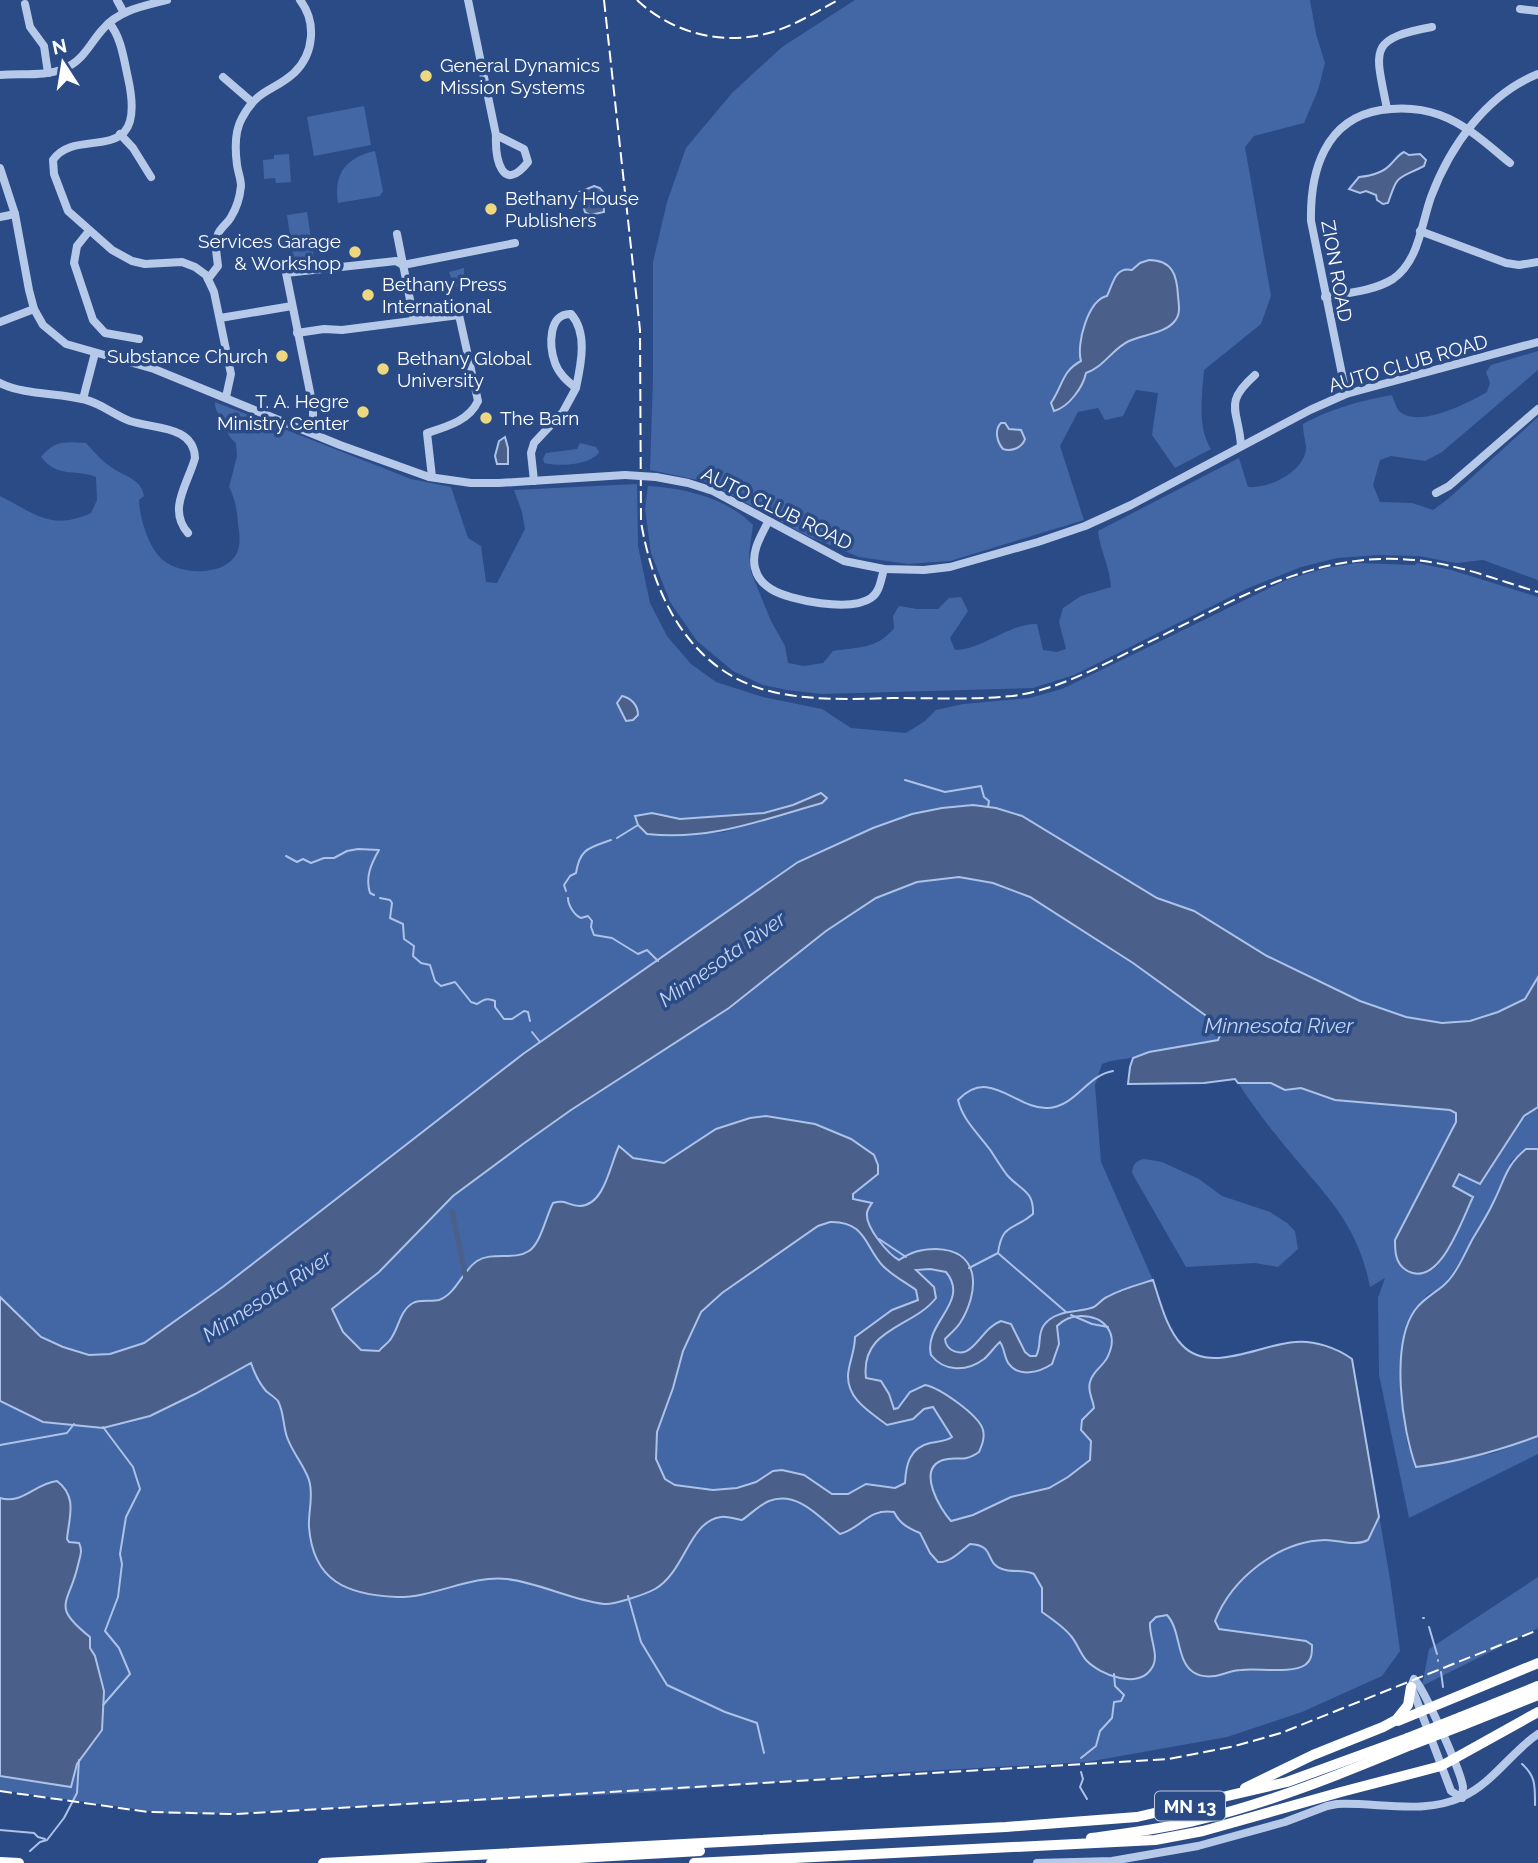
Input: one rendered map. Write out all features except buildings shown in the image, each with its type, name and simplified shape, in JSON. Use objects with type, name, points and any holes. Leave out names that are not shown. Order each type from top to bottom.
[{"type":"highway","points":[[1228,1797],[1313,1755],[1538,1664]]},
{"type":"highway","name":"MN 13","points":[[734,1863],[781,1858],[1019,1846],[1164,1828],[1306,1788],[1538,1686]]},
{"type":"highway","points":[[1383,1727],[1403,1714],[1412,1687]]},
{"type":"highway","name":"MN 13","points":[[1462,1721],[1538,1695]]},
{"type":"highway","points":[[1019,1846],[1130,1843],[1191,1833],[1441,1766],[1538,1712]]},
{"type":"highway","name":"MN 13","points":[[491,1863],[727,1849],[764,1845],[778,1839],[1137,1817],[1287,1782],[1410,1742]]},
{"type":"highway","points":[[323,1863],[778,1839]]},
{"type":"highway","points":[[694,1863],[781,1858]]},
{"type":"highway","points":[[0,1862],[19,1863]]},
{"type":"street","points":[[117,0],[124,13]]},
{"type":"street","points":[[0,75],[48,73],[74,63],[83,56],[109,23],[124,13],[167,0]]},
{"type":"street","points":[[208,279],[218,266],[216,242],[219,231],[231,218],[241,185],[235,143],[240,120],[262,92],[285,80],[305,60],[312,33],[310,19],[300,0]]},
{"type":"street","points":[[468,0],[496,135],[495,155],[499,168],[511,175],[521,171],[528,162],[524,149],[496,135]]},
{"type":"street","points":[[25,4],[26,20],[44,46],[48,73]]},
{"type":"street","points":[[1520,9],[1538,11]]},
{"type":"street","points":[[109,23],[115,30],[132,97],[132,115],[120,134],[110,140],[62,150],[54,160],[54,174],[68,211],[122,257],[145,264],[182,262],[199,270],[208,279],[214,292],[231,374],[226,397]]},
{"type":"street","points":[[1387,109],[1378,64],[1381,49],[1396,34],[1432,27]]},
{"type":"street","points":[[1325,297],[1373,287],[1392,279],[1407,265],[1440,175],[1469,129],[1501,95],[1538,74]]},
{"type":"street","points":[[223,76],[252,102]]},
{"type":"street","name":"ZION ROAD","points":[[1346,394],[1311,221],[1316,171],[1330,141],[1343,126],[1360,116],[1387,109],[1425,111],[1469,129],[1510,163]]},
{"type":"street","points":[[120,134],[151,177]]},
{"type":"street","points":[[0,168],[15,214],[34,309],[0,321]]},
{"type":"street","points":[[0,216],[15,214]]},
{"type":"street","points":[[89,230],[77,246],[74,263],[93,320],[105,332],[139,339]]},
{"type":"street","points":[[1420,231],[1506,263],[1518,265],[1538,262]]},
{"type":"street","points":[[397,234],[414,320]]},
{"type":"street","points":[[309,432],[313,407],[286,273],[396,261],[403,265],[514,243]]},
{"type":"street","points":[[220,318],[292,306]]},
{"type":"street","name":"AUTO CLUB ROAD","points":[[34,309],[43,325],[59,339],[74,347],[141,365],[405,469],[432,477],[471,483],[625,475],[688,483],[713,491],[844,561],[884,569],[924,570],[950,567],[1074,531],[1346,394],[1538,342]]},
{"type":"street","points":[[534,481],[531,453],[534,443],[562,412],[576,387],[581,358],[581,331],[577,320],[571,314],[564,313],[557,317],[554,324],[551,348],[562,375],[576,387]]},
{"type":"street","points":[[297,332],[342,330],[459,315],[478,401],[474,410],[467,415],[450,425],[426,433],[432,477]]},
{"type":"street","points":[[83,399],[95,353]]},
{"type":"street","points":[[1241,446],[1234,404],[1238,391],[1255,374]]},
{"type":"street","points":[[0,383],[18,390],[83,399],[102,405],[128,420],[182,434],[195,443],[195,458],[178,506],[180,521],[188,533]]},
{"type":"street","points":[[1436,494],[1449,486],[1538,409]]},
{"type":"street","points":[[768,522],[757,544],[754,561],[758,577],[777,592],[809,601],[857,604],[874,595],[884,569]]},
{"type":"street","points":[[1412,1687],[1414,1679],[1451,1791],[1462,1798]]},
{"type":"street","points":[[1426,1710],[1453,1760],[1463,1787],[1462,1798]]},
{"type":"street","points":[[1037,1863],[1112,1861],[1199,1846],[1337,1804],[1421,1806],[1462,1798],[1483,1784],[1538,1734]]},
{"type":"shaded area","points":[[855,0],[1310,0],[1325,63],[1318,90],[1304,123],[1254,136],[1245,147],[1271,296],[1261,324],[1204,370],[1202,421],[1211,449],[1175,468],[1152,435],[1158,393],[1136,390],[1123,416],[1105,420],[1098,408],[1078,412],[1060,446],[1084,520],[950,561],[908,564],[859,557],[808,536],[707,482],[650,470],[653,262],[667,202],[686,148],[732,93],[782,47]]},
{"type":"shaded area","points":[[364,106],[371,145],[314,156],[307,117]]},
{"type":"shaded area","points":[[375,151],[383,191],[380,196],[338,203],[338,183],[344,168],[357,157]]},
{"type":"shaded area","points":[[289,154],[291,182],[276,183],[275,178],[264,179],[263,160],[274,159],[274,155]]},
{"type":"shaded area","points":[[307,212],[314,258],[294,261],[287,215]]},
{"type":"shaded area","points":[[464,268],[464,284],[452,288],[449,284],[453,282],[449,272]]},
{"type":"shaded area","points":[[1538,351],[1538,370],[1442,452],[1425,461],[1391,456],[1380,460],[1373,485],[1380,502],[1412,503],[1433,510],[1538,417],[1538,580],[1483,560],[1456,563],[1419,556],[1379,555],[1337,558],[1301,567],[1246,589],[1074,675],[1033,688],[822,694],[763,685],[733,671],[697,641],[670,602],[651,553],[645,509],[648,486],[704,496],[742,516],[753,525],[749,554],[751,572],[771,621],[785,646],[788,663],[804,666],[823,663],[833,651],[867,646],[881,640],[894,628],[893,616],[899,606],[938,609],[949,598],[961,597],[968,611],[950,638],[955,650],[976,646],[1016,628],[1037,624],[1043,650],[1057,652],[1066,649],[1059,622],[1063,608],[1081,596],[1111,587],[1098,531],[1239,458],[1248,487],[1266,485],[1285,477],[1305,455],[1303,424],[1335,409],[1392,395],[1399,411],[1407,416],[1430,416],[1487,392],[1490,383],[1486,372],[1491,365]]},
{"type":"shaded area","points":[[215,402],[411,479],[451,487],[468,538],[481,546],[486,582],[497,583],[525,529],[514,490],[637,484],[638,546],[650,603],[667,636],[691,664],[716,682],[763,697],[822,709],[851,728],[906,733],[936,710],[963,704],[1029,698],[1062,689],[1286,580],[1326,568],[1357,563],[1417,563],[1451,570],[1538,597],[1538,977],[1525,998],[1495,1014],[1451,1023],[1417,1020],[1390,1013],[1334,990],[1234,937],[1244,985],[1075,850],[1022,816],[996,808],[973,805],[912,814],[873,828],[798,862],[751,894],[523,1054],[224,1286],[144,1343],[110,1354],[89,1355],[63,1347],[41,1337],[0,1297],[0,496],[34,514],[54,520],[77,518],[91,513],[97,500],[96,477],[60,471],[41,457],[61,443],[86,443],[107,464],[131,478],[143,490],[144,496],[139,500],[143,524],[153,548],[163,560],[192,571],[215,569],[225,565],[233,559],[239,543],[236,509],[229,487],[237,456],[236,443],[229,435]],"holes":[[[827,798],[822,803],[724,832],[691,835],[636,816],[652,813],[680,819],[724,817],[764,813]]]},
{"type":"shaded area","points":[[580,443],[596,447],[599,452],[589,460],[574,464],[544,463],[546,453],[577,449]]},
{"type":"shaded area","points":[[959,877],[993,883],[1030,897],[1133,963],[1216,1023],[1221,1032],[1216,1040],[1102,1064],[1095,1085],[1101,1162],[1153,1280],[1105,1298],[1094,1307],[1075,1309],[1062,1321],[1078,1316],[1094,1317],[1106,1326],[1109,1333],[1109,1356],[1098,1367],[1089,1385],[1297,1341],[1337,1350],[1352,1359],[1400,1651],[1382,1676],[1302,1712],[1227,1737],[1087,1762],[888,1773],[640,1793],[234,1813],[171,1814],[0,1790],[0,1401],[43,1422],[103,1428],[150,1416],[195,1394],[276,1348],[348,1297],[379,1272],[453,1195],[571,1110],[729,1008],[826,931],[876,898],[917,882]]},
{"type":"shaded area","points":[[1238,1083],[1271,1083],[1285,1090],[1301,1088],[1335,1100],[1450,1110],[1457,1113],[1409,1272],[1416,1273],[1430,1271],[1441,1261],[1473,1197],[1453,1186],[1459,1177],[1538,1107],[1538,1149],[1526,1149],[1511,1161],[1493,1203],[1456,1268],[1444,1285],[1427,1295],[1404,1332],[1402,1396],[1407,1443],[1416,1467],[1494,1453],[1538,1436],[1538,1454],[1409,1518],[1379,1375],[1378,1298],[1385,1278],[1370,1287],[1358,1248],[1342,1216],[1272,1130]]},
{"type":"shaded area","points":[[1144,1159],[1162,1162],[1199,1179],[1222,1196],[1270,1212],[1295,1231],[1298,1249],[1278,1267],[1255,1263],[1186,1267],[1132,1173],[1135,1164]]},
{"type":"shaded area","points":[[1538,1577],[1538,1628],[1422,1686],[1429,1649]]},
{"type":"water","points":[[1404,152],[1409,155],[1420,154],[1426,160],[1424,166],[1400,178],[1388,203],[1383,204],[1377,200],[1376,195],[1366,191],[1360,193],[1349,189],[1359,177],[1381,172]]},
{"type":"water","points":[[594,186],[603,192],[604,212],[590,215],[585,212],[579,192]]},
{"type":"water","points":[[1149,260],[1164,263],[1175,276],[1179,307],[1176,319],[1165,329],[1123,344],[1098,367],[1086,373],[1075,396],[1054,411],[1051,403],[1063,379],[1070,369],[1081,361],[1082,334],[1094,305],[1107,296],[1118,273],[1126,269],[1132,270]]},
{"type":"water","points":[[1001,423],[1005,423],[1009,429],[1021,430],[1025,439],[1019,447],[1013,450],[1003,449],[997,436]]},
{"type":"water","points":[[505,437],[508,464],[497,464],[495,456],[499,441]]},
{"type":"water","points":[[622,696],[631,700],[637,708],[638,715],[633,720],[626,721],[617,703]]},
{"type":"water","points":[[821,793],[827,798],[822,803],[715,832],[647,834],[638,825],[635,816],[652,813],[680,819],[764,813]]},
{"type":"water","name":"Minnesota River","points":[[973,805],[996,808],[1022,816],[1157,898],[1194,911],[1267,956],[1360,1001],[1406,1017],[1442,1023],[1470,1021],[1525,999],[1538,977],[1538,1107],[1524,1116],[1480,1184],[1459,1174],[1453,1186],[1473,1197],[1456,1235],[1439,1262],[1429,1271],[1418,1274],[1406,1270],[1398,1260],[1395,1240],[1456,1122],[1456,1113],[1450,1110],[1335,1100],[1301,1088],[1285,1090],[1271,1083],[1238,1083],[1235,1079],[1204,1083],[1128,1084],[1133,1058],[1149,1052],[1218,1040],[1221,1032],[1216,1023],[1133,963],[1030,897],[993,883],[959,877],[917,882],[876,898],[826,931],[729,1008],[571,1110],[453,1196],[379,1272],[332,1309],[343,1332],[361,1350],[379,1351],[393,1336],[408,1306],[419,1301],[445,1297],[472,1265],[483,1258],[517,1255],[529,1251],[540,1236],[553,1203],[580,1206],[595,1199],[606,1182],[619,1146],[633,1158],[664,1163],[716,1129],[750,1118],[766,1116],[815,1124],[851,1139],[874,1155],[878,1174],[853,1194],[853,1199],[872,1203],[867,1219],[878,1240],[889,1252],[899,1260],[921,1250],[951,1251],[969,1265],[973,1287],[971,1299],[960,1323],[945,1339],[948,1347],[955,1351],[967,1351],[992,1326],[1001,1321],[1011,1324],[1025,1352],[1036,1356],[1042,1329],[1055,1316],[1094,1307],[1112,1294],[1153,1280],[1172,1331],[1182,1345],[1194,1354],[1221,1358],[1282,1344],[1310,1342],[1339,1351],[1352,1359],[1379,1517],[1368,1540],[1357,1543],[1325,1540],[1308,1542],[1274,1555],[1259,1565],[1233,1590],[1215,1621],[1219,1629],[1306,1641],[1312,1645],[1312,1651],[1305,1665],[1284,1670],[1238,1670],[1212,1676],[1198,1674],[1188,1667],[1184,1660],[1175,1629],[1167,1615],[1156,1617],[1150,1623],[1155,1662],[1147,1674],[1130,1679],[1110,1675],[1092,1666],[1068,1633],[1042,1612],[1042,1588],[1034,1574],[1002,1569],[993,1563],[983,1547],[970,1544],[951,1559],[938,1562],[920,1533],[905,1525],[894,1512],[878,1513],[840,1534],[808,1507],[790,1499],[769,1501],[742,1520],[723,1517],[710,1521],[694,1537],[665,1581],[651,1591],[615,1603],[592,1602],[507,1579],[479,1580],[411,1596],[363,1593],[336,1582],[317,1560],[309,1527],[309,1480],[287,1437],[278,1401],[263,1388],[251,1363],[150,1416],[103,1428],[43,1422],[0,1401],[0,1297],[41,1337],[63,1347],[89,1355],[110,1354],[144,1343],[224,1286],[523,1054],[798,862],[873,828],[912,814]],"holes":[[[830,1222],[842,1223],[858,1230],[883,1266],[916,1290],[918,1300],[892,1310],[855,1337],[848,1375],[851,1391],[867,1410],[887,1425],[913,1419],[924,1409],[933,1407],[952,1437],[917,1449],[910,1458],[905,1483],[895,1488],[866,1484],[848,1494],[832,1494],[804,1475],[782,1470],[773,1471],[756,1482],[737,1488],[713,1490],[675,1485],[665,1479],[656,1459],[657,1432],[683,1351],[701,1312],[722,1293],[818,1226]],[[916,1270],[946,1272],[952,1283],[950,1303],[930,1343],[931,1355],[942,1365],[956,1368],[970,1366],[984,1359],[1000,1342],[1007,1362],[1013,1368],[1024,1372],[1042,1369],[1052,1364],[1059,1344],[1057,1326],[1074,1317],[1089,1317],[1103,1323],[1112,1340],[1106,1359],[1090,1382],[1094,1408],[1082,1420],[1081,1430],[1091,1441],[1090,1460],[1049,1488],[1011,1497],[973,1515],[951,1521],[937,1499],[931,1472],[935,1465],[943,1460],[968,1458],[979,1452],[984,1436],[980,1424],[958,1403],[925,1385],[910,1392],[898,1408],[894,1409],[881,1381],[866,1378],[866,1361],[879,1339],[915,1316],[936,1298],[934,1287]]]},
{"type":"water","points":[[1526,1149],[1538,1149],[1538,1436],[1478,1455],[1416,1467],[1406,1431],[1401,1387],[1403,1344],[1407,1325],[1418,1306],[1443,1286],[1456,1271],[1491,1208],[1509,1167]]},
{"type":"water","points":[[57,1481],[64,1487],[70,1501],[67,1539],[69,1542],[79,1543],[81,1549],[67,1597],[66,1611],[90,1637],[90,1648],[95,1656],[104,1691],[102,1730],[77,1764],[71,1787],[0,1776],[0,1498],[15,1499],[42,1485]]},
{"type":"waterway","points":[[905,780],[945,792],[981,786],[984,797],[989,801],[988,807]]},
{"type":"waterway","points":[[617,838],[638,825]]},
{"type":"waterway","points":[[566,891],[564,885],[570,876],[576,873],[583,854],[591,847],[611,840]]},
{"type":"waterway","points":[[286,856],[297,862],[303,859],[311,863],[324,858],[334,858],[347,851],[379,850],[369,876],[370,893],[374,895]]},
{"type":"waterway","points":[[380,898],[390,900],[390,918],[403,924],[404,939],[414,946],[413,956],[421,963],[430,965],[435,981],[441,986],[455,982],[471,1002],[477,1004],[492,1000],[504,1019],[512,1019],[524,1011],[528,1012],[530,1021]]},
{"type":"waterway","points":[[568,898],[576,915],[581,918],[588,916],[592,921],[594,935],[612,938],[638,954],[647,950],[658,961]]},
{"type":"waterway","points":[[532,1032],[540,1042]]},
{"type":"waterway","points":[[969,1268],[998,1253],[1002,1237],[1033,1214],[1033,1206],[1029,1195],[1007,1175],[967,1121],[958,1100],[981,1087],[992,1088],[1036,1107],[1048,1108],[1066,1102],[1096,1078],[1113,1071]]},
{"type":"waterway","points":[[452,1211],[466,1279]]},
{"type":"waterway","points":[[879,1239],[906,1257]]},
{"type":"waterway","points":[[999,1254],[1066,1312]]},
{"type":"waterway","points":[[1071,1315],[1108,1327]]},
{"type":"waterway","points":[[0,1445],[67,1433],[74,1424]]},
{"type":"waterway","points":[[103,1427],[133,1467],[140,1489],[126,1517],[120,1554],[122,1564],[118,1597],[105,1631],[119,1648],[130,1674],[103,1705]]},
{"type":"waterway","points":[[628,1596],[641,1642],[667,1685],[725,1712],[757,1723],[764,1753]]},
{"type":"waterway","points":[[1429,1627],[1437,1654]]},
{"type":"waterway","points":[[1441,1672],[1443,1687]]},
{"type":"waterway","points":[[1081,1758],[1096,1746],[1100,1731],[1112,1718],[1114,1702],[1121,1701],[1124,1695],[1115,1686],[1114,1674]]},
{"type":"waterway","points":[[30,1851],[40,1842],[47,1840],[64,1818],[77,1793],[79,1760]]},
{"type":"waterway","points":[[1522,1764],[1527,1768],[1535,1787],[1535,1805]]},
{"type":"waterway","points":[[1081,1772],[1083,1779],[1080,1787],[1087,1799]]},
{"type":"waterway","points":[[0,1830],[34,1833],[45,1839]]},
{"type":"railway","points":[[604,0],[640,330],[641,522],[647,550],[667,604],[681,628],[699,650],[720,668],[744,682],[773,692],[803,697],[834,699],[1012,696],[1047,688],[1080,676],[1250,593],[1320,568],[1357,561],[1396,559],[1436,563],[1538,592]]},
{"type":"railway","points":[[637,0],[666,21],[682,28],[698,34],[733,38],[751,37],[778,30],[838,0]]},
{"type":"railway","points":[[0,1791],[148,1812],[235,1814],[1169,1759],[1235,1746],[1281,1733],[1538,1630]]},
{"type":"place","name":"General Dynamics Mission Systems","points":[[426,76]]},
{"type":"place","name":"Bethany House Publishers","points":[[491,209]]},
{"type":"place","name":"Services Garage & Workshop","points":[[355,252]]},
{"type":"place","name":"Bethany Press International","points":[[368,295]]},
{"type":"place","name":"Substance Church","points":[[282,356]]},
{"type":"place","name":"Bethany Global University","points":[[383,369]]},
{"type":"place","name":"T. A. Hegre Ministry Center","points":[[363,412]]},
{"type":"place","name":"The Barn","points":[[486,418]]}]
